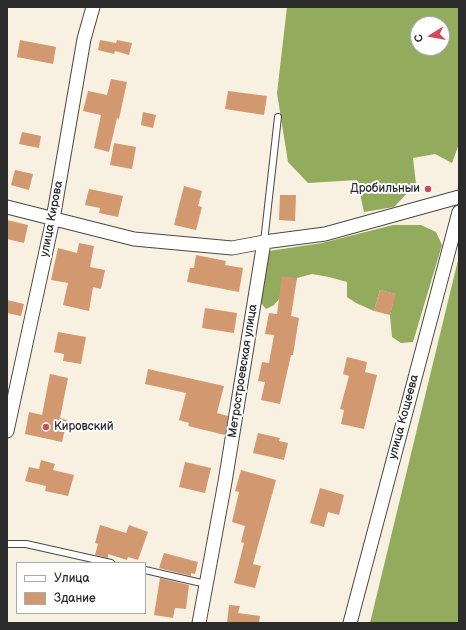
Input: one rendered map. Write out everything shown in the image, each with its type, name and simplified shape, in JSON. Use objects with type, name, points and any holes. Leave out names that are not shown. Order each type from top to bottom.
[{"type":"street","name":"улица Кирова","points":[[7,431],[53,219],[84,39],[93,7]]},
{"type":"street","points":[[7,207],[134,239],[232,248],[325,234],[459,197]]},
{"type":"street","name":"улица Кощеева","points":[[350,623],[459,212]]},
{"type":"street","name":"Метростроевская улица","points":[[199,623],[225,482],[264,242]]},
{"type":"lane","name":"Метростроевская улица","points":[[264,242],[278,117]]},
{"type":"lane","points":[[7,544],[26,544],[107,562]]},
{"type":"lane","points":[[146,570],[206,584]]},
{"type":"green space","points":[[287,7],[458,7],[459,144],[452,163],[435,154],[413,158],[416,184],[394,207],[364,212],[357,180],[308,183],[288,162],[277,93]]},
{"type":"green space","points":[[393,225],[421,225],[436,232],[442,245],[413,342],[401,343],[392,337],[390,315],[395,294],[380,290],[374,311],[347,297],[347,282],[312,274],[297,278],[274,305],[266,309],[261,303],[269,251],[322,243]]},
{"type":"green space","points":[[459,256],[459,623],[370,623]]},
{"type":"building","points":[[20,40],[56,47],[53,64],[17,57]]},
{"type":"building","points":[[100,40],[116,43],[117,40],[132,43],[129,55],[115,51],[114,54],[98,50]]},
{"type":"building","points":[[111,79],[127,82],[119,119],[117,118],[109,152],[94,148],[101,115],[83,111],[88,91],[107,95]]},
{"type":"building","points":[[228,91],[267,96],[264,115],[225,109]]},
{"type":"building","points":[[143,112],[156,115],[153,128],[141,125]]},
{"type":"building","points":[[22,132],[41,136],[39,148],[19,144]]},
{"type":"building","points":[[114,143],[136,147],[132,169],[110,165]]},
{"type":"building","points":[[15,170],[33,174],[29,190],[11,185]]},
{"type":"building","points":[[184,186],[202,191],[198,206],[202,207],[196,230],[174,225]]},
{"type":"building","points":[[89,189],[123,196],[118,217],[99,213],[100,208],[85,205]]},
{"type":"building","points":[[280,195],[296,195],[295,221],[279,220]]},
{"type":"building","points":[[7,220],[28,225],[24,243],[7,239]]},
{"type":"building","points":[[79,243],[94,246],[90,267],[105,270],[101,289],[93,287],[89,311],[63,305],[68,283],[51,280],[58,248],[77,253]]},
{"type":"building","points":[[196,255],[226,261],[225,265],[243,268],[239,292],[187,282],[190,268],[194,268]]},
{"type":"building","points":[[282,276],[297,278],[291,316],[299,318],[293,355],[291,355],[280,404],[261,400],[265,382],[258,381],[262,362],[269,363],[274,335],[265,334],[269,313],[277,314]]},
{"type":"building","points":[[380,290],[396,294],[390,315],[374,311]]},
{"type":"building","points":[[7,300],[24,304],[21,316],[7,313]]},
{"type":"building","points":[[205,308],[237,313],[234,333],[202,328]]},
{"type":"building","points":[[58,332],[86,337],[81,364],[63,361],[64,354],[54,352]]},
{"type":"building","points":[[347,357],[367,362],[365,372],[377,375],[364,429],[341,424],[344,410],[340,409],[349,376],[343,374]]},
{"type":"building","points":[[148,369],[224,386],[217,413],[228,416],[225,435],[188,426],[189,423],[179,420],[186,393],[145,384]]},
{"type":"building","points":[[50,374],[68,378],[60,418],[67,420],[62,442],[25,434],[29,412],[42,415]]},
{"type":"building","points":[[258,433],[280,438],[279,441],[288,443],[284,460],[253,453]]},
{"type":"building","points":[[41,460],[55,464],[53,470],[74,475],[68,496],[45,491],[46,486],[25,481],[29,467],[39,469]]},
{"type":"building","points":[[185,462],[211,468],[205,493],[179,487]]},
{"type":"building","points":[[241,470],[276,480],[253,564],[261,566],[255,588],[234,583],[244,543],[241,542],[245,526],[232,522],[239,492],[235,491]]},
{"type":"building","points":[[320,488],[344,495],[339,515],[328,512],[324,527],[310,523]]},
{"type":"building","points":[[100,525],[126,533],[129,525],[148,532],[138,560],[128,557],[127,560],[108,554],[108,558],[95,555],[98,544],[95,543]]},
{"type":"building","points":[[164,553],[198,562],[195,574],[191,573],[191,576],[159,568]]},
{"type":"building","points":[[160,578],[189,585],[186,609],[175,608],[173,618],[154,615]]},
{"type":"building","points":[[229,605],[240,606],[238,613],[260,616],[259,623],[227,623]]},
{"type":"place","name":"Дробильныи","points":[[428,189]]},
{"type":"place","name":"Кировский","points":[[46,427]]}]
